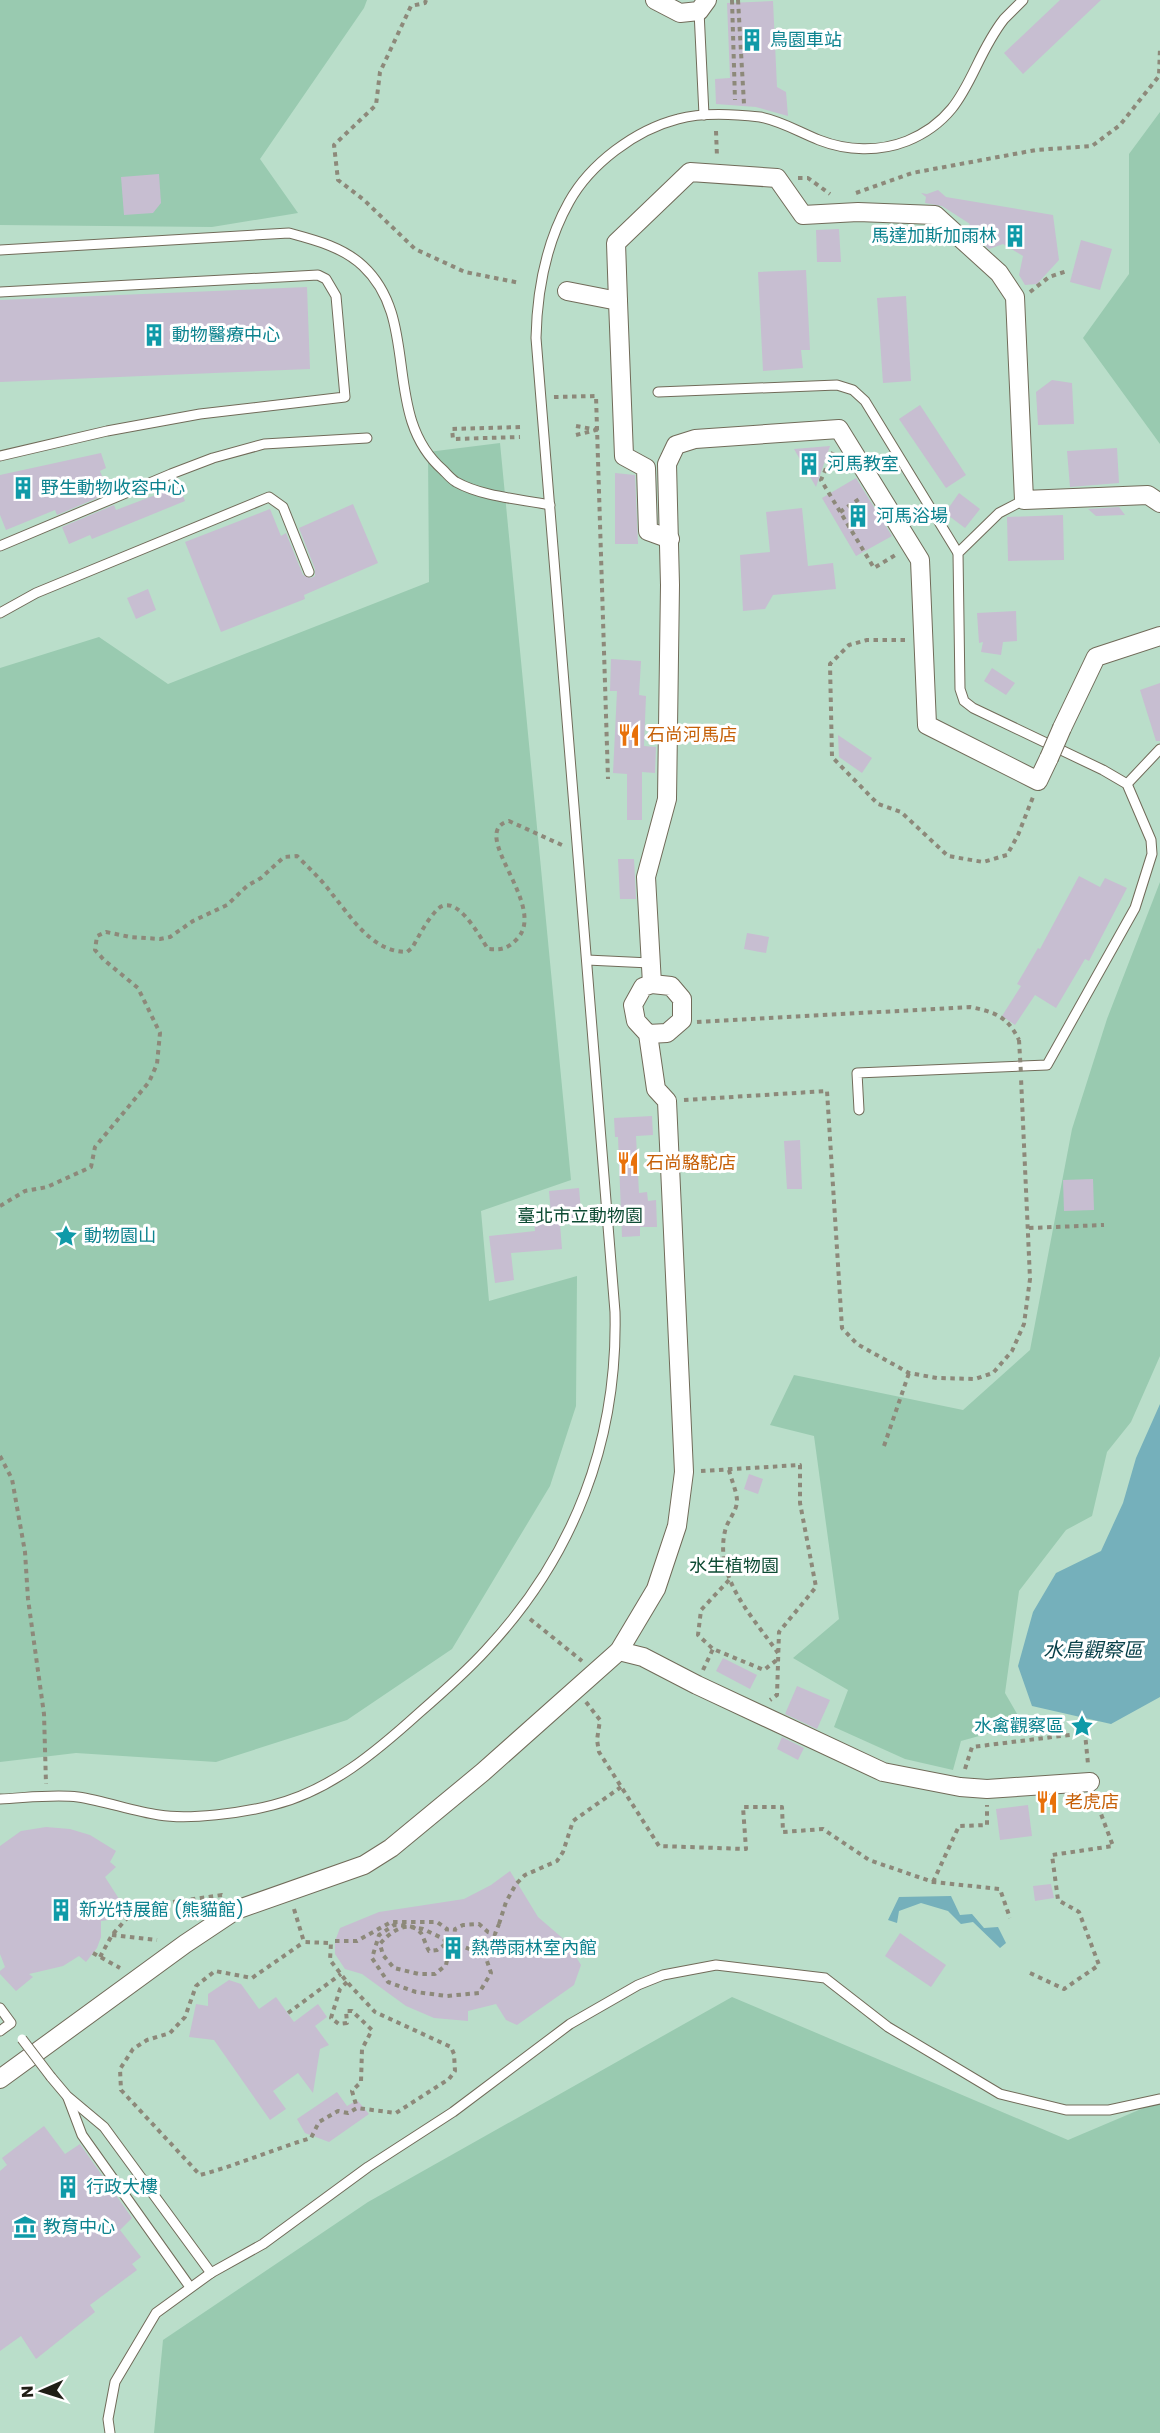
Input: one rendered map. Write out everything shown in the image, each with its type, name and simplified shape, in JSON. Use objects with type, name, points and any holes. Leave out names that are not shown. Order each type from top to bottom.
[{"type":"street","points":[[655,0],[680,12],[703,5]]},
{"type":"street","points":[[670,539],[648,531],[646,468],[624,456],[616,243],[690,172],[777,178],[803,215],[858,212],[935,215],[999,273],[1015,297],[1024,500],[1148,495],[1160,503]]},
{"type":"street","points":[[567,291],[618,301]]},
{"type":"street","points":[[652,984],[646,877],[667,799],[670,539],[667,464],[676,445],[695,439],[839,429],[920,560],[927,725],[1038,781],[1096,657],[1160,636]]},
{"type":"street","points":[[0,2079],[185,1944],[236,1910],[364,1865],[392,1848],[483,1772],[619,1651],[656,1589],[677,1526],[684,1472],[667,1101],[656,1089],[648,1034],[636,1021],[633,1005],[643,987],[652,984],[671,986],[682,999],[682,1020],[667,1034],[648,1034]]},
{"type":"street","points":[[619,1651],[643,1657],[697,1685],[755,1710],[883,1772],[960,1787],[987,1789],[1090,1782]]},
{"type":"lane","points":[[0,1799],[78,1797],[158,1815],[191,1817],[273,1805],[293,1798],[351,1769],[393,1737],[486,1651],[520,1611],[558,1551],[579,1510],[596,1466],[612,1389],[615,1312],[536,338],[540,292],[555,230],[569,201],[590,174],[630,141],[652,128],[679,118],[704,115],[761,118],[778,122],[839,147],[862,149],[885,147],[908,140],[947,115],[961,99],[984,52],[1004,20],[1023,0]]},
{"type":"lane","points":[[703,5],[704,115]]},
{"type":"lane","points":[[0,250],[289,233],[328,243],[363,266],[388,298],[398,337],[411,423],[431,459],[456,482],[490,494],[550,505]]},
{"type":"lane","points":[[0,292],[318,275],[326,279],[336,296],[345,397],[200,414],[107,431],[0,456]]},
{"type":"lane","points":[[658,392],[837,385],[853,390],[865,401],[958,553],[960,689],[964,701],[973,708],[1103,770],[1127,784],[1151,840],[1152,854],[1135,908],[1047,1065],[857,1073],[859,1110]]},
{"type":"lane","points":[[0,546],[171,474],[213,459],[264,444],[367,438]]},
{"type":"lane","points":[[0,613],[36,593],[269,497],[283,507],[309,572]]},
{"type":"lane","points":[[958,553],[999,513],[1024,500]]},
{"type":"lane","points":[[1127,784],[1160,749]]},
{"type":"lane","points":[[587,960],[650,963]]},
{"type":"lane","points":[[110,2433],[108,2420],[115,2382],[156,2313],[211,2273],[263,2244],[368,2167],[453,2112],[570,2024],[638,1985],[655,1978],[716,1965],[825,1978],[888,2027],[1000,2094],[1066,2110],[1109,2109],[1160,2099]]},
{"type":"lane","points":[[0,2008],[67,2096],[104,2127],[211,2273]]},
{"type":"lane","points":[[0,2031],[11,2023]]},
{"type":"lane","points":[[67,2096],[82,2136],[190,2287]]},
{"type":"path","points":[[426,0],[424,3],[411,6],[380,72],[376,105],[334,145],[338,180],[364,200],[415,249],[465,272],[520,283]]},
{"type":"path","points":[[726,100],[737,100],[732,0]]},
{"type":"path","points":[[738,0],[744,106]]},
{"type":"path","points":[[847,195],[912,173],[1036,150],[1092,146],[1120,125],[1159,76],[1160,48]]},
{"type":"path","points":[[716,131],[717,173]]},
{"type":"path","points":[[777,178],[808,178],[837,199]]},
{"type":"path","points":[[1015,297],[1030,292],[1048,277],[1067,271]]},
{"type":"path","points":[[541,398],[596,396],[608,779]]},
{"type":"path","points":[[576,426],[597,430]]},
{"type":"path","points":[[520,428],[452,429],[453,439],[520,437]]},
{"type":"path","points":[[576,435],[597,430],[623,429]]},
{"type":"path","points":[[840,431],[821,480],[874,568],[911,546]]},
{"type":"path","points":[[840,512],[876,488]]},
{"type":"path","points":[[924,640],[867,640],[849,645],[830,664],[832,757],[878,804],[901,812],[948,856],[983,862],[1006,855],[1018,835],[1038,781]]},
{"type":"path","points":[[0,1206],[25,1191],[47,1188],[91,1167],[94,1147],[149,1082],[157,1064],[160,1033],[138,987],[95,950],[97,936],[106,932],[130,937],[160,939],[170,937],[193,921],[227,905],[284,856],[297,856],[332,893],[351,920],[381,946],[407,952],[412,948],[436,910],[449,904],[459,909],[488,948],[502,950],[520,935],[524,907],[497,848],[496,837],[503,823],[509,821],[578,852]]},
{"type":"path","points":[[667,1101],[827,1091],[842,1328],[857,1344],[909,1372],[947,1379],[975,1379],[993,1373],[1012,1351],[1024,1324],[1030,1279],[1019,1040],[1011,1025],[992,1012],[970,1007],[706,1023],[682,1020]]},
{"type":"path","points":[[1029,1228],[1104,1226]]},
{"type":"path","points":[[884,1446],[909,1372]]},
{"type":"path","points":[[0,1456],[12,1479],[25,1552],[28,1599],[44,1714],[46,1797]]},
{"type":"path","points":[[684,1472],[800,1465],[800,1503],[816,1587],[779,1632],[777,1695],[755,1710]]},
{"type":"path","points":[[729,1470],[737,1502],[725,1530],[723,1563],[729,1580],[741,1601],[778,1653]]},
{"type":"path","points":[[729,1580],[701,1610],[698,1635],[713,1649],[764,1670],[778,1659]]},
{"type":"path","points":[[520,1611],[578,1657]]},
{"type":"path","points":[[576,1689],[600,1720],[597,1740],[599,1752],[659,1846],[746,1849],[743,1807],[782,1807],[783,1832],[823,1829],[869,1860],[933,1882],[1000,1889],[1010,1918]]},
{"type":"path","points":[[960,1787],[972,1747],[1085,1733],[1090,1782],[1113,1846],[1052,1855],[1058,1900],[1079,1912],[1099,1965],[1064,1989],[1030,1973]]},
{"type":"path","points":[[334,1941],[357,1941],[391,1922],[437,1922],[447,1929],[446,1944],[437,1950],[429,1951],[420,1932],[412,1928],[400,1927],[389,1933],[380,1944],[383,1955],[394,1968],[419,1974],[435,1974],[447,1965],[449,1951],[444,1939],[423,1929],[394,1926],[379,1935],[372,1958],[388,1982],[416,1992],[447,1996],[479,1994],[491,1973],[485,1955],[459,1945],[454,1939],[455,1929],[463,1924],[479,1924],[488,1932],[495,1934],[506,1902],[516,1884],[525,1875],[557,1861],[563,1852],[573,1821],[621,1787]]},
{"type":"path","points":[[933,1882],[959,1826],[987,1825]]},
{"type":"path","points":[[288,1891],[304,1942]]},
{"type":"path","points":[[93,1953],[100,1957],[112,1935],[137,1907],[222,1895],[236,1910]]},
{"type":"path","points":[[112,1935],[185,1944]]},
{"type":"path","points":[[304,1942],[331,1943],[330,1960],[341,1974],[375,2012],[451,2047],[454,2054],[455,2071],[448,2079],[396,2113],[357,2108],[348,2113],[338,2111],[319,2122],[311,2138],[269,2151],[233,2166],[200,2175],[121,2090],[120,2069],[133,2049],[147,2040],[170,2033],[185,2017],[196,1986],[215,1971],[252,1978],[304,1942]]},
{"type":"path","points":[[288,2013],[341,1974]]},
{"type":"path","points":[[346,1982],[340,1989],[331,2018],[339,2024],[347,2024],[346,2011],[352,2011],[372,2030],[362,2049],[361,2082],[352,2091],[357,2108]]},
{"type":"green space","name":"臺北市立動物園","points":[[0,0],[1160,0],[1160,2433],[0,2433]]},
{"type":"green space","points":[[0,0],[367,0],[364,8],[260,159],[298,213],[212,227],[0,225]]},
{"type":"green space","points":[[1160,112],[1160,444],[1083,338],[1129,274],[1129,154]]},
{"type":"green space","points":[[500,443],[571,1180],[481,1211],[489,1301],[577,1276],[576,1406],[550,1486],[452,1649],[347,1720],[216,1762],[76,1753],[0,1762],[0,668],[99,637],[168,684],[429,582],[428,452]]},
{"type":"green space","points":[[1160,882],[1160,1356],[1131,1422],[1107,1452],[1092,1516],[1066,1530],[1019,1591],[1005,1693],[1023,1724],[961,1741],[953,1770],[905,1759],[834,1727],[848,1690],[793,1658],[839,1619],[814,1436],[770,1425],[794,1375],[963,1410],[1030,1350],[1072,1129],[1107,1019]]},
{"type":"green space","points":[[732,1997],[1068,2140],[1160,2101],[1160,2433],[154,2433],[163,2340],[368,2202]]},
{"type":"water","name":"水鳥觀察區","points":[[1160,1404],[1160,1697],[1111,1724],[1032,1706],[1018,1666],[1033,1612],[1056,1573],[1101,1551],[1123,1503],[1136,1458]]},
{"type":"water","points":[[951,1896],[960,1915],[972,1914],[984,1928],[998,1927],[1006,1943],[1000,1948],[973,1922],[961,1924],[948,1911],[921,1903],[899,1911],[897,1923],[888,1920],[899,1897]]},
{"type":"building","points":[[1060,0],[1101,0],[1023,74],[1004,53]]},
{"type":"building","name":"鳥園車站","points":[[773,1],[777,87],[786,92],[788,116],[756,107],[716,104],[715,79],[730,78],[727,3]]},
{"type":"building","points":[[159,174],[161,203],[153,213],[124,215],[121,177]]},
{"type":"building","name":"馬達加斯加雨林","points":[[938,190],[946,197],[1053,215],[1059,260],[1037,284],[1025,285],[1019,275],[1023,256],[1003,244],[989,249],[966,228],[970,224],[942,206],[925,203],[926,197],[921,193],[927,194]]},
{"type":"building","points":[[839,229],[841,262],[817,262],[816,230]]},
{"type":"building","points":[[1081,240],[1112,249],[1100,290],[1070,282]]},
{"type":"building","points":[[806,270],[810,350],[801,350],[803,368],[763,371],[758,272]]},
{"type":"building","name":"動物醫療中心","points":[[307,287],[310,369],[0,382],[0,300]]},
{"type":"building","points":[[906,296],[911,381],[883,383],[877,298]]},
{"type":"building","points":[[1052,380],[1072,383],[1074,424],[1038,425],[1036,392]]},
{"type":"building","points":[[920,405],[966,475],[946,488],[899,419]]},
{"type":"building","name":"河馬教室","points":[[830,446],[816,487],[794,449]]},
{"type":"building","points":[[1117,448],[1119,483],[1070,487],[1067,451]]},
{"type":"building","points":[[101,453],[106,468],[100,471],[109,493],[57,515],[55,510],[6,530],[0,515],[0,475]]},
{"type":"building","points":[[615,473],[635,475],[638,544],[615,544]]},
{"type":"building","name":"河馬浴場","points":[[856,478],[892,536],[856,556],[822,498]]},
{"type":"building","points":[[179,486],[185,501],[92,539],[90,535],[69,544],[62,527],[114,505],[116,510]]},
{"type":"building","points":[[959,493],[980,509],[965,528],[945,513]]},
{"type":"building","points":[[353,504],[378,563],[304,595],[305,599],[221,632],[185,542],[270,509],[281,536],[286,533],[303,575],[311,578],[315,576],[315,569],[299,528]]},
{"type":"building","points":[[1119,507],[1125,515],[1096,516],[1088,509]]},
{"type":"building","points":[[802,508],[808,566],[833,563],[836,589],[773,595],[765,609],[743,611],[740,555],[770,552],[766,512]]},
{"type":"building","points":[[1063,515],[1064,560],[1008,561],[1007,517]]},
{"type":"building","points":[[148,589],[156,610],[136,619],[127,598]]},
{"type":"building","points":[[1016,611],[1017,641],[1003,642],[1001,655],[981,652],[983,642],[979,643],[977,613]]},
{"type":"building","points":[[611,659],[641,661],[639,695],[646,696],[644,746],[656,747],[655,773],[642,772],[642,820],[627,820],[627,774],[613,773],[617,691],[610,691]]},
{"type":"building","points":[[992,668],[1015,683],[1006,695],[984,681]]},
{"type":"building","points":[[1160,683],[1160,741],[1156,741],[1140,690]]},
{"type":"building","points":[[838,735],[872,758],[862,773],[839,757]]},
{"type":"building","points":[[618,859],[634,859],[636,899],[620,899]]},
{"type":"building","points":[[1079,876],[1100,887],[1105,878],[1127,888],[1089,961],[1085,959],[1056,1008],[1035,995],[1015,1025],[1002,1016],[1021,986],[1017,984],[1038,948],[1040,949]]},
{"type":"building","points":[[747,933],[769,937],[766,953],[744,949]]},
{"type":"building","points":[[652,1116],[653,1135],[636,1136],[639,1193],[647,1192],[648,1201],[656,1200],[657,1227],[640,1227],[640,1236],[622,1237],[618,1137],[615,1137],[614,1118]]},
{"type":"building","points":[[800,1140],[802,1189],[787,1189],[784,1141]]},
{"type":"building","points":[[1093,1179],[1094,1210],[1064,1211],[1063,1180]]},
{"type":"building","points":[[579,1188],[582,1222],[560,1224],[562,1249],[511,1253],[514,1280],[495,1283],[489,1236],[535,1231],[534,1217],[551,1215],[549,1191]]},
{"type":"building","points":[[749,1474],[763,1479],[758,1494],[744,1489]]},
{"type":"building","points":[[723,1658],[757,1675],[750,1689],[716,1671]]},
{"type":"building","points":[[797,1686],[830,1700],[817,1729],[785,1714]]},
{"type":"building","points":[[782,1737],[804,1748],[798,1760],[777,1749]]},
{"type":"building","points":[[1028,1805],[1032,1836],[1000,1840],[996,1809]]},
{"type":"building","name":"新光特展館 (熊貓館)","points":[[46,1827],[70,1829],[90,1835],[116,1851],[110,1862],[116,1867],[105,1877],[121,1902],[123,1918],[101,1921],[101,1937],[97,1948],[86,1962],[79,1956],[63,1966],[29,1974],[33,1977],[16,1991],[0,1974],[5,1967],[0,1954],[0,1846],[21,1831]]},
{"type":"building","name":"熱帶雨林室內館","points":[[510,1871],[538,1917],[567,1942],[581,1965],[574,1985],[517,2025],[506,2020],[496,2004],[468,2011],[468,2021],[434,2018],[406,2006],[362,1974],[345,1969],[335,1954],[335,1941],[340,1928],[379,1912],[464,1899],[491,1885]]},
{"type":"building","points":[[1051,1884],[1054,1898],[1035,1901],[1033,1886]]},
{"type":"building","points":[[900,1933],[946,1965],[931,1987],[885,1956]]},
{"type":"building","points":[[229,1980],[241,1984],[259,2009],[276,1997],[294,2022],[318,2004],[327,2017],[315,2026],[329,2045],[320,2049],[313,2093],[298,2073],[273,2091],[286,2109],[270,2120],[214,2040],[189,2037],[196,2004],[208,2006],[208,1994]]},
{"type":"building","points":[[337,2092],[347,2106],[357,2100],[369,2114],[329,2142],[305,2133],[297,2119]]},
{"type":"building","points":[[44,2126],[65,2154],[80,2144],[132,2218],[120,2230],[141,2257],[132,2264],[137,2270],[90,2305],[95,2312],[36,2359],[21,2336],[0,2351],[0,2171],[7,2165],[2,2158]]},
{"type":"place","name":"鳥園車站","points":[[752,40]]},
{"type":"place","name":"馬達加斯加雨林","points":[[1015,236]]},
{"type":"place","name":"動物醫療中心","points":[[154,335]]},
{"type":"place","name":"河馬教室","points":[[809,464]]},
{"type":"place","name":"野生動物收容中心","points":[[23,488]]},
{"type":"place","name":"河馬浴場","points":[[858,516]]},
{"type":"place","name":"石尚河馬店","points":[[629,735]]},
{"type":"place","name":"石尚駱駝店","points":[[628,1163]]},
{"type":"place","name":"動物園山","points":[[66,1236]]},
{"type":"place","name":"水禽觀察區","points":[[1082,1726]]},
{"type":"place","name":"老虎店","points":[[1047,1802]]},
{"type":"place","name":"新光特展館 (熊貓館)","points":[[61,1910]]},
{"type":"place","name":"熱帶雨林室內館","points":[[453,1948]]},
{"type":"place","name":"行政大樓","points":[[68,2187]]},
{"type":"place","name":"教育中心","points":[[25,2227]]},
{"type":"park label","name":"水生植物園","points":[[734,1566]]}]
